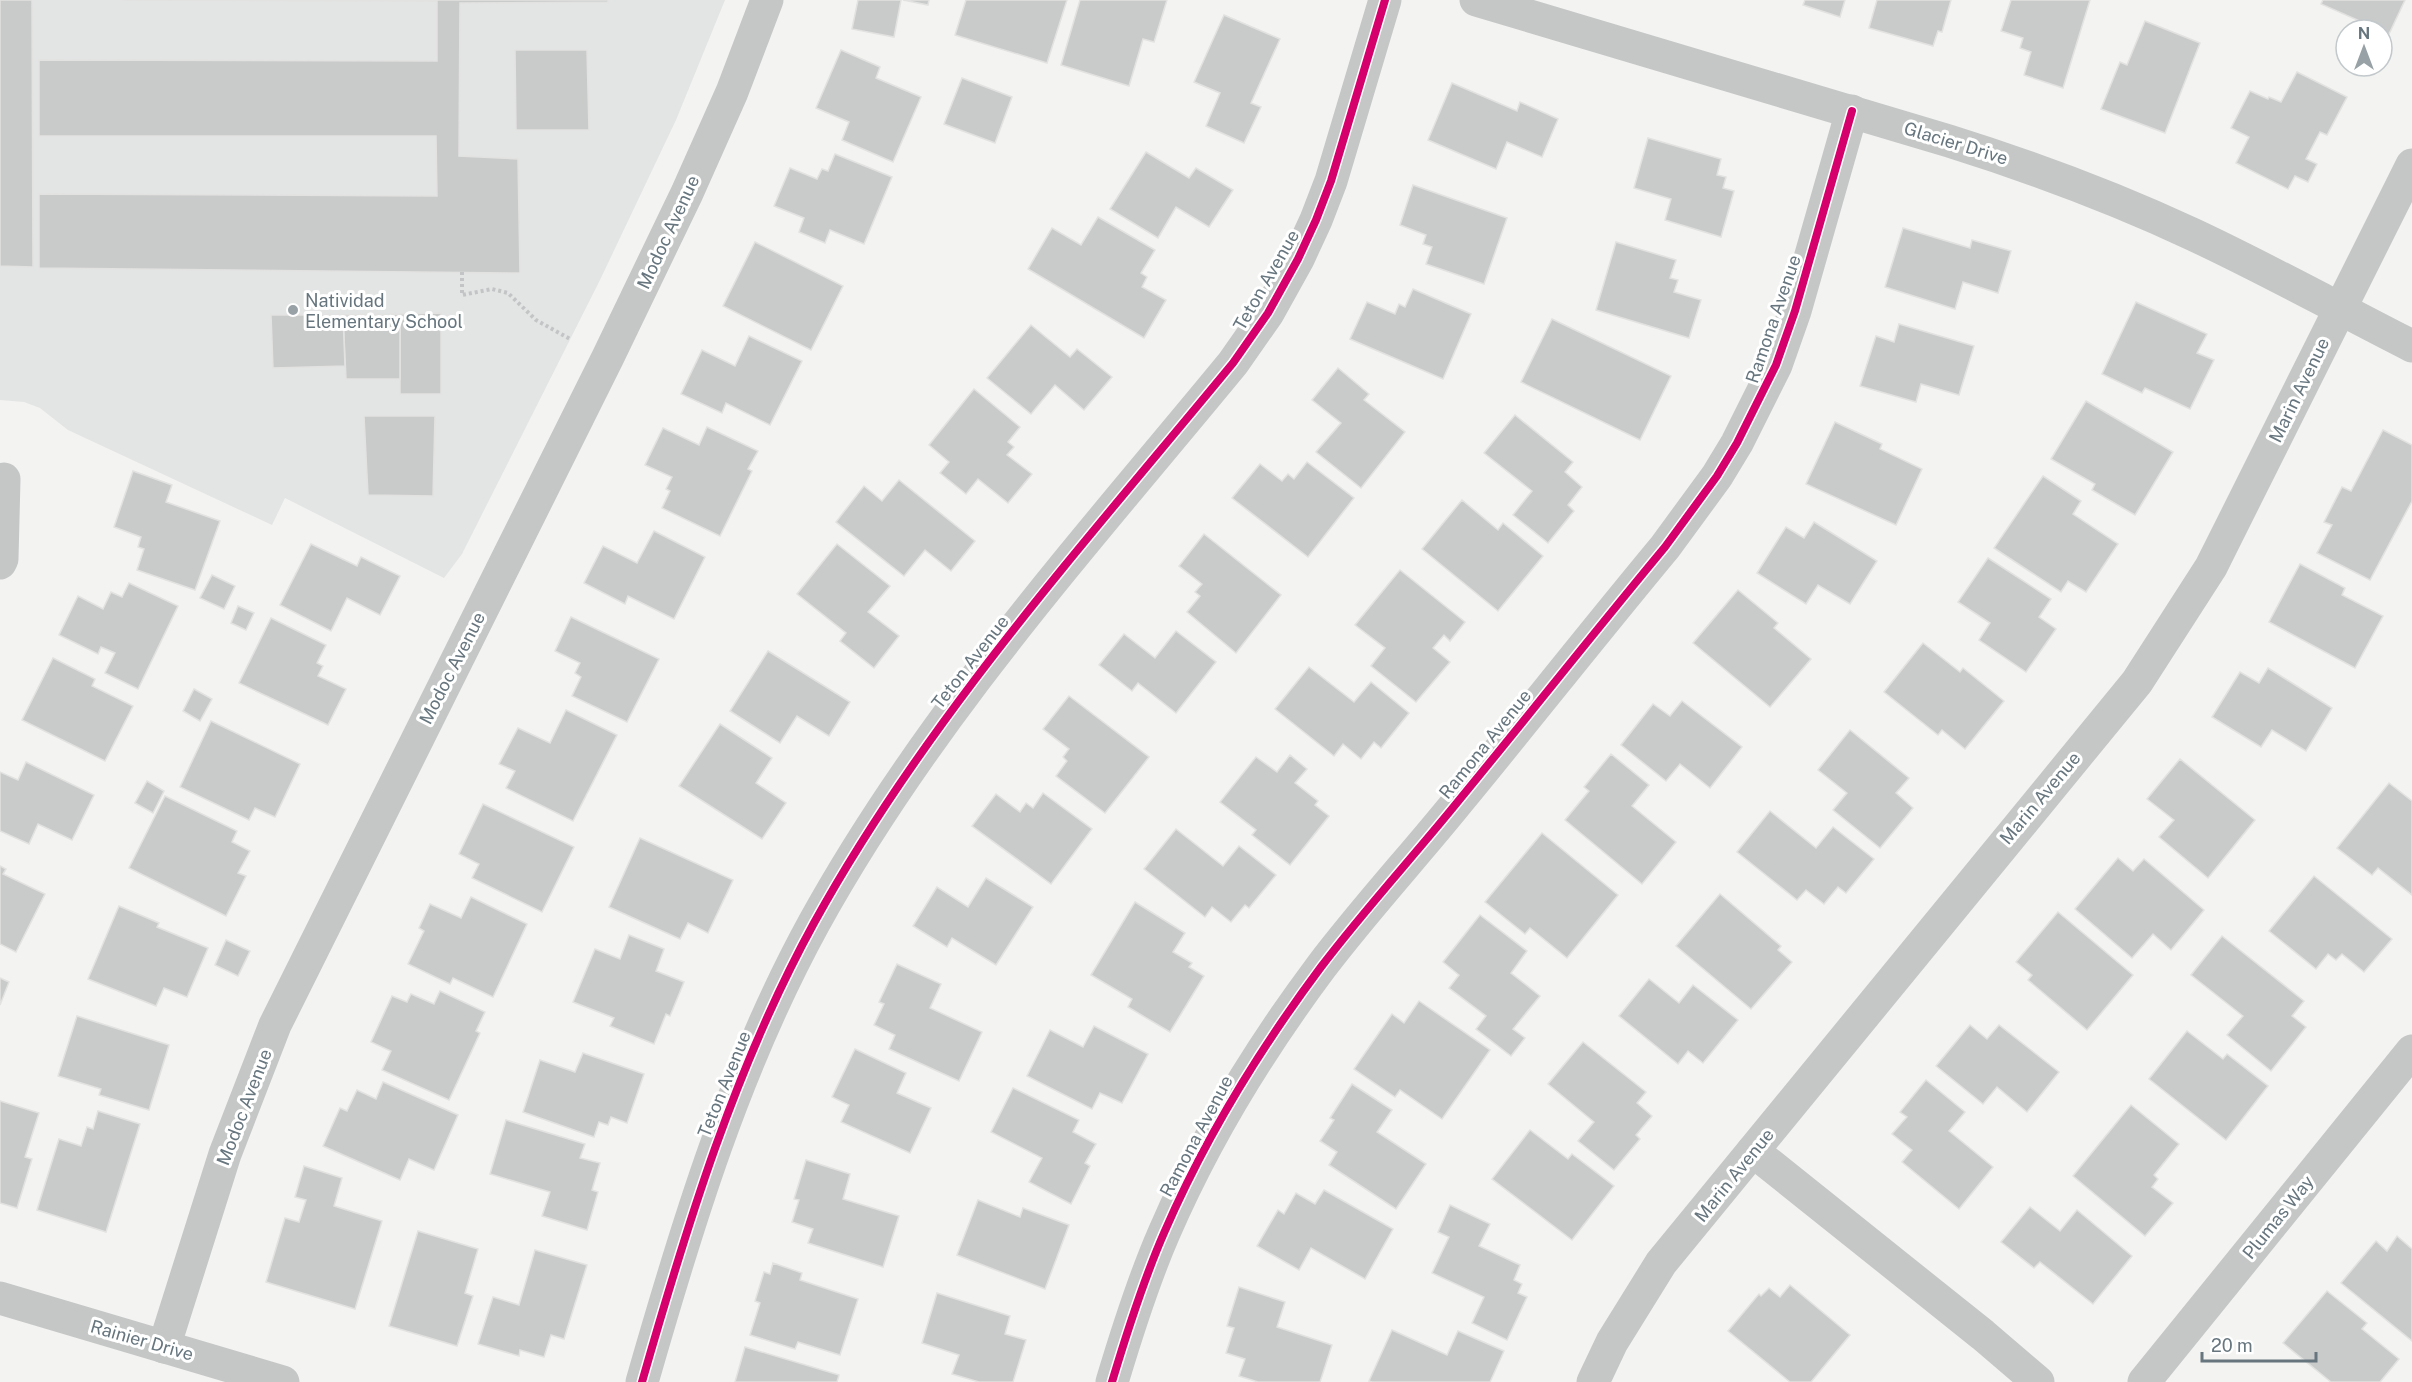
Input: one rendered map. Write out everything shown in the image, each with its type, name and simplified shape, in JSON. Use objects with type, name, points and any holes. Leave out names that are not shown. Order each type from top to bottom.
[{"type":"street","name":"Modoc Avenue","points":[[164,1347],[225,1154],[275,1024],[608,357],[682,203],[732,92],[767,0]]},
{"type":"street","name":"Teton Avenue","points":[[642,1382],[713,1151],[757,1040],[813,925],[878,816],[956,702],[1233,363],[1268,313],[1298,259],[1316,220],[1385,0]]},
{"type":"street","name":"Glacier Drive","points":[[1476,0],[1852,111],[2020,163],[2080,185],[2192,234],[2340,307],[2412,346]]},
{"type":"street","name":"Ramona Avenue","points":[[1112,1382],[1150,1269],[1186,1183],[1240,1084],[1322,967],[1380,893],[1665,547],[1697,505],[1737,443],[1776,365],[1795,311],[1852,111]]},
{"type":"street","name":"Marin Avenue","points":[[1593,1382],[1612,1342],[1661,1263],[1965,889],[2137,682],[2211,567],[2412,165]]},
{"type":"street","points":[[0,563],[2,559],[4,479]]},
{"type":"street","name":"Plumas Way","points":[[2144,1382],[2412,1051]]},
{"type":"street","points":[[1753,1151],[1974,1327],[2038,1382]]},
{"type":"street","name":"Rainier Drive","points":[[0,1298],[283,1382]]},
{"type":"path","points":[[462,272],[462,295],[492,289],[508,293],[536,320],[570,339]]},
{"type":"shaded area","name":"Natividad Elementary School","points":[[0,0],[725,0],[676,120],[600,280],[462,554],[444,578],[285,498],[272,525],[68,430],[40,408],[24,402],[0,400]]},
{"type":"building","points":[[0,0],[32,0],[33,267],[0,266]]},
{"type":"building","points":[[121,0],[608,0],[608,2],[460,3],[459,156],[518,159],[520,273],[39,268],[39,194],[437,196],[436,136],[39,136],[39,60],[437,61],[437,1]]},
{"type":"building","points":[[858,0],[901,0],[894,37],[852,29]]},
{"type":"building","points":[[903,0],[929,0],[928,5]]},
{"type":"building","points":[[966,0],[1067,0],[1047,63],[955,35]]},
{"type":"building","points":[[1080,0],[1167,0],[1154,42],[1143,39],[1129,86],[1061,65]]},
{"type":"building","points":[[1805,0],[1845,0],[1840,17],[1803,5]]},
{"type":"building","points":[[1877,0],[1951,0],[1942,32],[1938,31],[1933,46],[1869,28]]},
{"type":"building","points":[[2011,0],[2090,0],[2063,88],[2024,75],[2031,52],[2020,48],[2023,38],[2001,31]]},
{"type":"building","points":[[2323,0],[2405,0],[2394,23],[2394,18],[2353,18],[2321,4]]},
{"type":"building","points":[[1224,15],[1280,39],[1251,103],[1261,107],[1244,143],[1206,126],[1220,93],[1194,82]]},
{"type":"building","points":[[2145,21],[2200,43],[2165,133],[2101,109],[2120,62],[2127,65]]},
{"type":"building","points":[[515,50],[587,50],[589,130],[516,130]]},
{"type":"building","points":[[841,50],[880,67],[876,78],[921,97],[893,162],[842,140],[849,122],[816,108]]},
{"type":"building","points":[[2297,72],[2347,97],[2327,135],[2320,132],[2306,159],[2317,164],[2308,182],[2295,176],[2288,189],[2236,163],[2249,137],[2231,128],[2250,91],[2281,102]]},
{"type":"building","points":[[962,78],[1012,97],[995,143],[944,124]]},
{"type":"building","points":[[1452,83],[1517,111],[1520,102],[1558,119],[1542,157],[1507,142],[1496,169],[1428,140]]},
{"type":"building","points":[[1648,138],[1721,159],[1717,175],[1726,177],[1723,188],[1734,191],[1721,237],[1665,220],[1671,199],[1634,188]]},
{"type":"building","points":[[1146,152],[1189,178],[1196,168],[1233,190],[1209,227],[1176,207],[1158,238],[1110,209]]},
{"type":"building","points":[[835,154],[892,177],[864,244],[830,230],[825,243],[799,232],[804,218],[774,206],[790,168],[817,179],[822,169],[828,171]]},
{"type":"building","points":[[1413,185],[1507,218],[1484,284],[1426,264],[1432,247],[1423,244],[1426,235],[1400,225]]},
{"type":"building","points":[[1098,217],[1155,250],[1141,273],[1147,277],[1142,287],[1166,300],[1144,338],[1028,269],[1052,228],[1081,245]]},
{"type":"building","points":[[1903,228],[1970,248],[1972,240],[2011,251],[1998,293],[1963,282],[1955,309],[1885,287]]},
{"type":"building","points":[[755,242],[843,286],[811,350],[723,306]]},
{"type":"building","points":[[1616,242],[1676,260],[1670,278],[1678,280],[1674,292],[1701,300],[1689,338],[1596,310]]},
{"type":"building","points":[[1413,289],[1471,314],[1443,379],[1350,339],[1367,302],[1395,314],[1399,304],[1405,307]]},
{"type":"building","points":[[2136,302],[2207,334],[2197,353],[2214,360],[2190,409],[2145,388],[2142,393],[2102,374]]},
{"type":"building","points":[[441,313],[441,394],[400,394],[400,314]]},
{"type":"building","points":[[400,314],[400,379],[346,379],[343,315]]},
{"type":"building","points":[[271,315],[343,315],[345,366],[273,368]]},
{"type":"building","points":[[1552,319],[1671,376],[1640,440],[1521,382]]},
{"type":"building","points":[[1899,324],[1974,346],[1959,395],[1921,384],[1916,402],[1860,386],[1876,336],[1894,342]]},
{"type":"building","points":[[1031,325],[1070,357],[1077,349],[1112,377],[1084,410],[1055,385],[1031,414],[987,378]]},
{"type":"building","points":[[749,336],[802,361],[770,425],[726,403],[722,413],[681,394],[702,350],[735,366]]},
{"type":"building","points":[[1338,368],[1369,394],[1364,400],[1405,432],[1361,488],[1316,452],[1341,423],[1312,400]]},
{"type":"building","points":[[974,389],[1020,427],[1008,442],[1014,447],[1007,455],[1032,474],[1008,503],[978,479],[966,494],[940,473],[949,462],[929,445]]},
{"type":"building","points":[[2086,401],[2173,452],[2135,515],[2092,490],[2095,484],[2051,459]]},
{"type":"building","points":[[1515,415],[1573,462],[1565,472],[1582,487],[1568,505],[1574,511],[1548,543],[1513,515],[1532,491],[1484,453]]},
{"type":"building","points":[[364,416],[435,416],[433,496],[368,495]]},
{"type":"building","points":[[1835,422],[1882,444],[1880,449],[1922,469],[1896,525],[1806,484]]},
{"type":"building","points":[[707,427],[758,451],[748,469],[752,471],[720,536],[662,508],[670,491],[666,489],[672,477],[645,465],[663,428],[699,445]]},
{"type":"building","points":[[2383,430],[2412,445],[2412,501],[2370,580],[2317,553],[2332,525],[2324,522],[2342,487],[2351,491]]},
{"type":"building","points":[[1307,462],[1354,498],[1308,557],[1232,498],[1260,464],[1282,481],[1288,474],[1294,479]]},
{"type":"building","points":[[133,471],[172,485],[166,502],[220,521],[195,590],[137,570],[144,549],[138,547],[141,537],[114,527]]},
{"type":"building","points":[[2043,476],[2081,501],[2073,514],[2118,544],[2086,592],[2068,581],[2061,592],[1994,548]]},
{"type":"building","points":[[899,480],[975,541],[951,571],[925,550],[904,576],[836,522],[864,486],[882,501]]},
{"type":"building","points":[[1462,500],[1498,530],[1503,523],[1543,556],[1498,611],[1422,549]]},
{"type":"building","points":[[1814,522],[1877,561],[1850,604],[1818,585],[1806,604],[1757,573],[1786,527],[1804,538]]},
{"type":"building","points":[[654,531],[705,557],[674,619],[628,596],[625,604],[584,583],[603,546],[637,563]]},
{"type":"building","points":[[1204,534],[1281,595],[1236,653],[1187,612],[1200,596],[1195,592],[1202,584],[1179,566]]},
{"type":"building","points":[[311,544],[357,566],[361,557],[400,576],[380,615],[347,598],[331,631],[280,605]]},
{"type":"building","points":[[837,544],[890,586],[868,612],[899,636],[874,668],[840,641],[846,633],[797,594]]},
{"type":"building","points":[[1988,558],[2051,599],[2039,617],[2056,629],[2026,672],[1979,640],[1990,623],[1958,602]]},
{"type":"building","points":[[2300,564],[2345,588],[2342,595],[2383,616],[2355,668],[2269,622]]},
{"type":"building","points":[[1400,570],[1465,622],[1450,641],[1444,635],[1433,648],[1450,662],[1416,702],[1371,666],[1385,648],[1355,625]]},
{"type":"building","points":[[212,575],[235,586],[224,609],[200,598]]},
{"type":"building","points":[[129,583],[178,606],[138,689],[105,673],[115,653],[101,647],[98,654],[59,635],[78,596],[103,609],[111,592],[122,597]]},
{"type":"building","points":[[1738,590],[1778,623],[1774,628],[1811,659],[1770,707],[1693,643]]},
{"type":"building","points":[[238,606],[254,613],[246,630],[231,623]]},
{"type":"building","points":[[571,617],[659,659],[627,722],[572,696],[581,677],[575,673],[580,663],[555,651]]},
{"type":"building","points":[[271,618],[326,645],[317,663],[323,666],[318,676],[346,689],[328,725],[239,683]]},
{"type":"building","points":[[1176,631],[1216,662],[1176,713],[1138,683],[1132,691],[1099,665],[1124,634],[1155,658]]},
{"type":"building","points":[[1923,643],[1960,672],[1963,668],[2004,701],[1965,749],[1942,730],[1938,735],[1884,692]]},
{"type":"building","points":[[768,651],[850,702],[829,736],[797,716],[780,743],[730,711]]},
{"type":"building","points":[[53,658],[95,679],[92,686],[133,706],[105,761],[22,720]]},
{"type":"building","points":[[1309,667],[1354,702],[1371,682],[1409,713],[1381,748],[1374,742],[1361,759],[1343,744],[1334,756],[1275,709]]},
{"type":"building","points":[[2268,668],[2332,708],[2306,751],[2272,730],[2261,747],[2212,717],[2240,672],[2259,683]]},
{"type":"building","points":[[194,689],[212,699],[200,721],[183,711]]},
{"type":"building","points":[[1069,696],[1149,757],[1105,813],[1056,776],[1067,761],[1063,757],[1069,749],[1043,729]]},
{"type":"building","points":[[1682,701],[1742,747],[1710,788],[1680,764],[1666,781],[1621,745],[1653,704],[1670,716]]},
{"type":"building","points":[[566,710],[617,735],[573,821],[506,788],[515,771],[499,764],[518,728],[550,743]]},
{"type":"building","points":[[211,721],[300,764],[275,817],[255,808],[249,820],[180,787]]},
{"type":"building","points":[[720,724],[772,758],[756,783],[786,803],[762,839],[679,786]]},
{"type":"building","points":[[1850,730],[1909,778],[1896,793],[1913,808],[1880,848],[1833,810],[1847,793],[1818,770]]},
{"type":"building","points":[[1611,754],[1649,785],[1632,806],[1676,842],[1642,884],[1565,820],[1589,791],[1584,787]]},
{"type":"building","points":[[1290,755],[1307,769],[1295,783],[1318,801],[1315,805],[1329,816],[1290,865],[1252,835],[1256,830],[1220,802],[1256,757],[1277,772]]},
{"type":"building","points":[[2180,759],[2255,820],[2208,878],[2159,837],[2174,820],[2147,799]]},
{"type":"building","points":[[26,762],[94,795],[72,840],[38,824],[29,844],[0,831],[0,772],[18,780]]},
{"type":"building","points":[[147,781],[164,791],[153,813],[135,803]]},
{"type":"building","points":[[2389,783],[2412,801],[2412,895],[2378,868],[2372,875],[2337,848]]},
{"type":"building","points":[[1043,793],[1092,829],[1051,884],[972,826],[996,794],[1020,812],[1026,803],[1033,808]]},
{"type":"building","points":[[165,796],[237,831],[232,842],[250,851],[238,873],[246,876],[226,916],[129,868]]},
{"type":"building","points":[[483,804],[574,847],[542,912],[472,878],[479,864],[459,854]]},
{"type":"building","points":[[1770,811],[1816,848],[1833,827],[1874,859],[1846,893],[1838,887],[1824,904],[1806,890],[1797,900],[1737,852]]},
{"type":"building","points":[[1176,829],[1223,866],[1239,846],[1276,875],[1249,908],[1245,905],[1231,922],[1212,907],[1205,917],[1144,869]]},
{"type":"building","points":[[1542,833],[1618,895],[1567,958],[1530,928],[1525,934],[1485,902]]},
{"type":"building","points":[[640,838],[733,880],[708,933],[688,923],[680,939],[609,907]]},
{"type":"building","points":[[2118,858],[2133,871],[2144,859],[2204,910],[2171,950],[2153,934],[2132,958],[2075,909]]},
{"type":"building","points":[[0,866],[6,869],[3,874],[45,894],[16,952],[0,944]]},
{"type":"building","points":[[2314,876],[2392,939],[2364,972],[2342,954],[2336,960],[2328,954],[2316,969],[2269,931]]},
{"type":"building","points":[[986,878],[1033,907],[996,965],[952,938],[947,947],[913,926],[937,887],[968,907]]},
{"type":"building","points":[[1720,894],[1781,946],[1778,950],[1792,962],[1751,1009],[1676,946]]},
{"type":"building","points":[[471,897],[527,924],[493,997],[453,978],[450,984],[408,964],[424,931],[419,928],[430,904],[461,918]]},
{"type":"building","points":[[1135,902],[1185,933],[1173,952],[1192,963],[1189,967],[1204,976],[1170,1032],[1128,1007],[1132,999],[1091,975]]},
{"type":"building","points":[[119,906],[159,923],[157,927],[208,948],[187,997],[164,988],[156,1006],[88,979]]},
{"type":"building","points":[[2058,912],[2133,975],[2087,1030],[2028,980],[2032,975],[2016,962]]},
{"type":"building","points":[[1480,915],[1527,951],[1511,973],[1540,996],[1513,1029],[1525,1038],[1511,1056],[1476,1029],[1486,1016],[1449,988],[1459,975],[1443,962]]},
{"type":"building","points":[[629,935],[664,949],[656,971],[684,982],[670,1016],[666,1014],[654,1044],[610,1026],[614,1018],[573,1002],[595,949],[620,959]]},
{"type":"building","points":[[2222,936],[2304,1001],[2292,1016],[2306,1027],[2271,1071],[2227,1035],[2243,1016],[2191,975]]},
{"type":"building","points":[[226,940],[250,951],[238,976],[215,965]]},
{"type":"building","points":[[897,964],[941,984],[930,1008],[982,1032],[959,1081],[889,1049],[895,1035],[874,1025],[884,1004],[879,1002]]},
{"type":"building","points":[[0,978],[9,982],[0,1005]]},
{"type":"building","points":[[1649,979],[1679,1003],[1693,985],[1738,1020],[1703,1063],[1688,1051],[1678,1064],[1619,1016]]},
{"type":"building","points":[[440,991],[485,1012],[476,1031],[480,1033],[449,1100],[382,1070],[391,1051],[371,1042],[392,996],[407,1002],[411,994],[434,1004]]},
{"type":"building","points":[[1419,1001],[1490,1050],[1442,1119],[1400,1090],[1395,1097],[1354,1069],[1392,1014],[1404,1023]]},
{"type":"building","points":[[77,1016],[169,1045],[149,1110],[99,1095],[101,1089],[58,1076]]},
{"type":"building","points":[[1970,1025],[1987,1039],[1999,1025],[2059,1072],[2027,1112],[1997,1087],[1983,1104],[1936,1066]]},
{"type":"building","points":[[1094,1026],[1148,1054],[1122,1103],[1100,1093],[1092,1109],[1027,1076],[1050,1030],[1083,1047]]},
{"type":"building","points":[[2187,1031],[2223,1059],[2227,1054],[2268,1086],[2226,1140],[2149,1079]]},
{"type":"building","points":[[1583,1042],[1646,1092],[1637,1103],[1652,1116],[1636,1135],[1640,1139],[1614,1170],[1578,1141],[1594,1122],[1548,1084]]},
{"type":"building","points":[[855,1049],[906,1073],[897,1093],[931,1108],[910,1153],[841,1122],[849,1105],[832,1097]]},
{"type":"building","points":[[583,1053],[644,1074],[627,1123],[611,1117],[608,1125],[599,1122],[594,1137],[523,1112],[540,1060],[575,1072]]},
{"type":"building","points":[[1926,1080],[1965,1112],[1949,1131],[1993,1167],[1959,1209],[1902,1162],[1912,1150],[1892,1134],[1907,1117],[1900,1112]]},
{"type":"building","points":[[383,1082],[458,1115],[434,1170],[409,1159],[400,1180],[323,1146],[340,1108],[347,1111],[357,1090],[376,1099]]},
{"type":"building","points":[[1352,1084],[1392,1110],[1377,1132],[1426,1164],[1396,1209],[1329,1165],[1337,1152],[1320,1141],[1334,1120],[1330,1118]]},
{"type":"building","points":[[1013,1088],[1079,1120],[1073,1132],[1096,1144],[1085,1163],[1090,1166],[1071,1204],[1029,1182],[1042,1158],[991,1132]]},
{"type":"building","points":[[0,1101],[39,1113],[25,1157],[32,1159],[17,1208],[0,1203]]},
{"type":"building","points":[[2131,1105],[2179,1144],[2154,1175],[2158,1179],[2152,1187],[2173,1203],[2145,1236],[2073,1176]]},
{"type":"building","points":[[98,1111],[140,1124],[106,1232],[37,1210],[59,1139],[81,1146],[87,1127],[93,1129]]},
{"type":"building","points":[[506,1120],[585,1144],[580,1158],[600,1163],[592,1190],[598,1192],[587,1230],[542,1216],[550,1192],[490,1174]]},
{"type":"building","points":[[1530,1130],[1568,1159],[1572,1154],[1614,1186],[1572,1240],[1492,1179]]},
{"type":"building","points":[[806,1160],[850,1174],[843,1199],[899,1216],[883,1267],[808,1243],[813,1229],[792,1222],[799,1200],[794,1199]]},
{"type":"building","points":[[304,1166],[342,1178],[334,1206],[382,1221],[355,1309],[266,1282],[285,1218],[299,1222],[306,1200],[295,1197]]},
{"type":"building","points":[[1324,1190],[1393,1229],[1365,1279],[1311,1248],[1299,1270],[1257,1246],[1278,1210],[1284,1214],[1296,1193],[1315,1204]]},
{"type":"building","points":[[978,1200],[1020,1217],[1023,1208],[1069,1225],[1045,1289],[957,1255]]},
{"type":"building","points":[[1450,1205],[1490,1224],[1479,1246],[1520,1265],[1514,1280],[1522,1284],[1518,1293],[1527,1297],[1507,1340],[1472,1323],[1484,1297],[1432,1273],[1449,1237],[1438,1232]]},
{"type":"building","points":[[2030,1207],[2060,1231],[2077,1210],[2132,1256],[2093,1304],[2040,1262],[2034,1268],[2001,1242]]},
{"type":"building","points":[[418,1231],[478,1249],[465,1293],[473,1296],[457,1346],[389,1326]]},
{"type":"building","points":[[2397,1236],[2412,1249],[2412,1341],[2341,1283],[2376,1241],[2387,1251]]},
{"type":"building","points":[[535,1250],[587,1265],[564,1339],[551,1335],[544,1357],[520,1350],[519,1356],[478,1344],[493,1297],[519,1305]]},
{"type":"building","points":[[773,1263],[802,1273],[800,1280],[858,1299],[840,1355],[798,1342],[795,1349],[750,1335],[760,1303],[755,1301],[764,1272],[770,1274]]},
{"type":"building","points":[[1790,1285],[1850,1335],[1811,1382],[1790,1382],[1728,1331],[1759,1294],[1761,1296],[1769,1288],[1780,1297]]},
{"type":"building","points":[[1239,1287],[1285,1302],[1277,1327],[1332,1345],[1320,1382],[1258,1382],[1239,1376],[1245,1359],[1226,1353],[1234,1328],[1227,1326]]},
{"type":"building","points":[[2327,1291],[2367,1323],[2362,1329],[2399,1359],[2380,1382],[2331,1382],[2283,1343]]},
{"type":"building","points":[[937,1293],[1010,1316],[1005,1334],[1026,1340],[1013,1382],[979,1382],[952,1374],[959,1355],[922,1343]]},
{"type":"building","points":[[1392,1330],[1447,1355],[1458,1331],[1504,1351],[1490,1382],[1369,1381]]},
{"type":"building","points":[[745,1347],[839,1375],[837,1382],[735,1382]]},
{"type":"cycle path","points":[[642,1382],[695,1206],[715,1148],[760,1033],[814,923],[858,847],[906,774],[957,703],[1065,565],[1233,363],[1268,313],[1298,259],[1331,181],[1385,0]]},
{"type":"cycle path","points":[[1112,1382],[1142,1288],[1180,1198],[1215,1129],[1276,1030],[1338,945],[1665,547],[1717,476],[1737,443],[1776,365],[1795,311],[1852,111]]},
{"type":"place","name":"Natividad Elementary School","points":[[293,310]]}]
